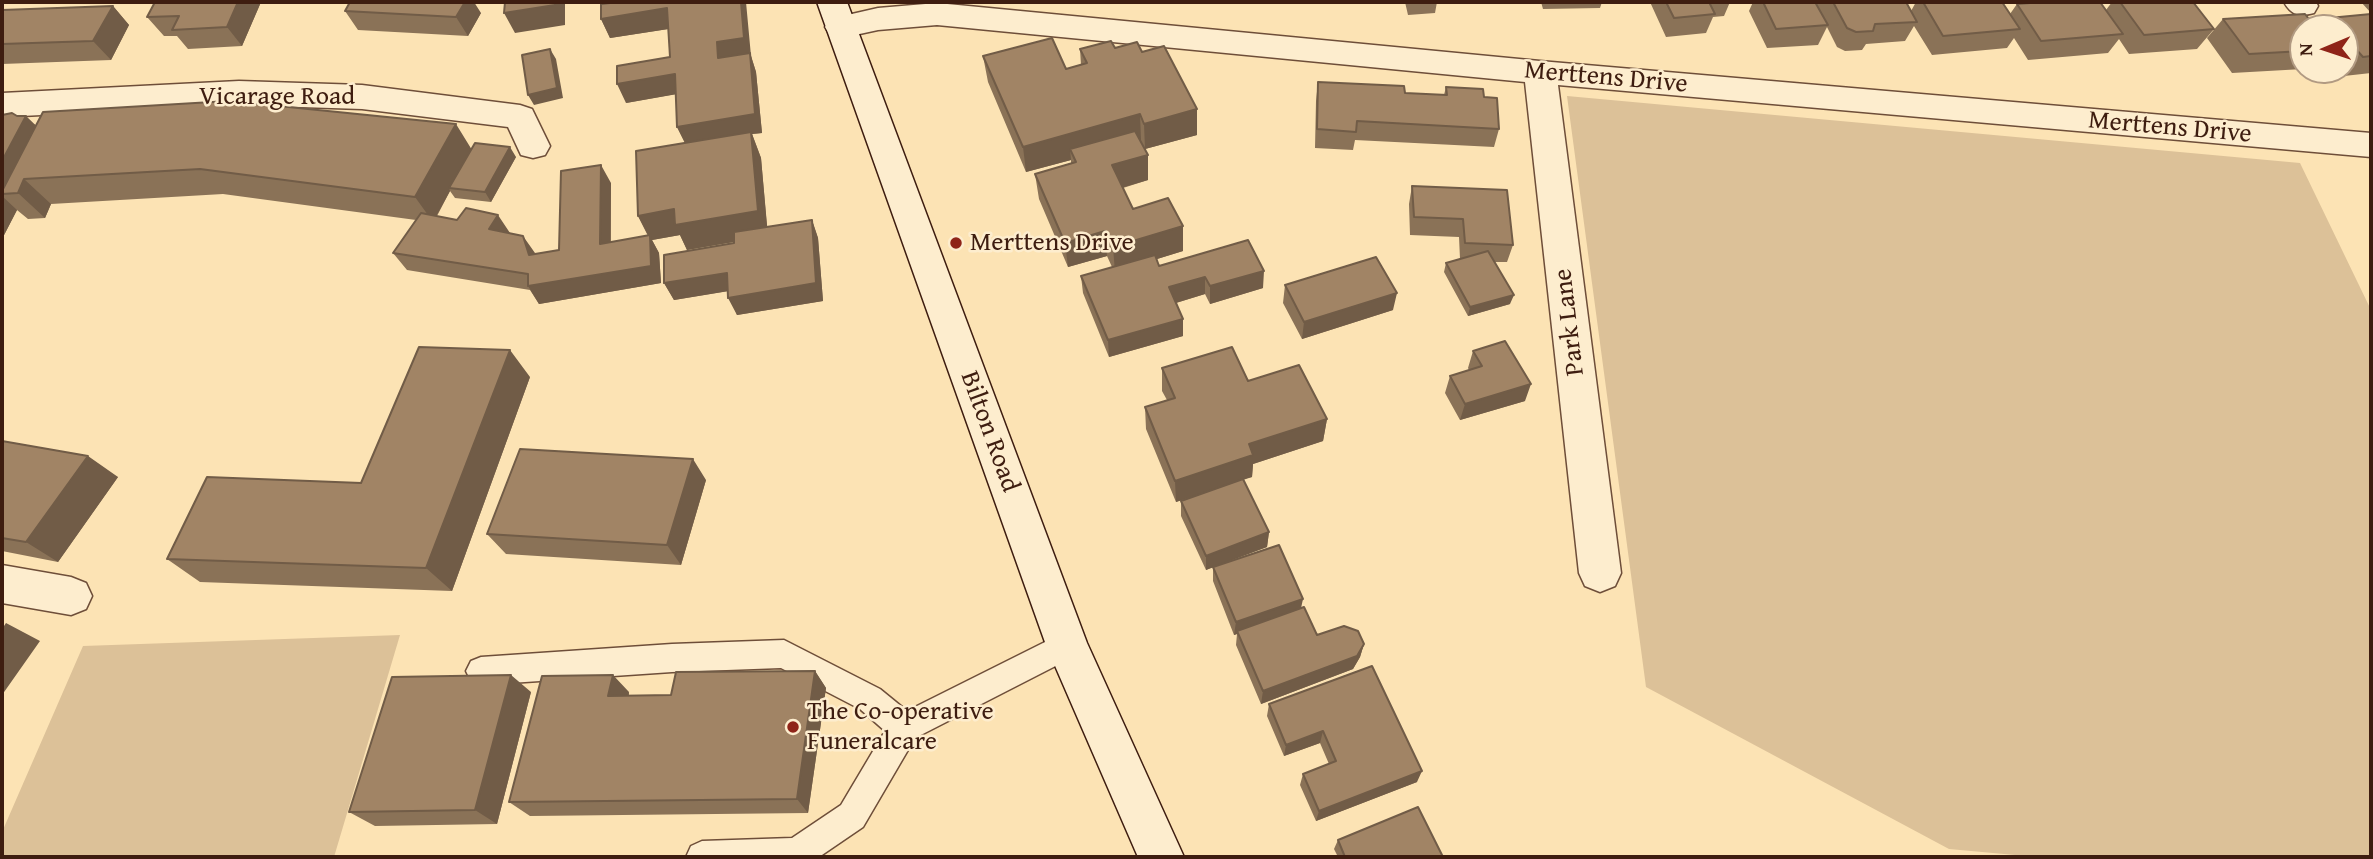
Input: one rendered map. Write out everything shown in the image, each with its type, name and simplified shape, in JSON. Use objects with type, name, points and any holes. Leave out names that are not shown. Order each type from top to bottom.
[{"type":"street","name":"Merttens Drive","points":[[836,14],[878,19],[937,14],[1540,72],[2371,145]]},
{"type":"street","name":"Bilton Road","points":[[836,14],[1066,645],[1161,857]]},
{"type":"street","name":"Park Lane","points":[[1540,72],[1600,573]]},
{"type":"street","name":"Vicarage Road","points":[[2,105],[239,93],[362,97],[520,117],[533,146]]},
{"type":"street","points":[[2,584],[71,596]]},
{"type":"lane","points":[[702,857],[797,854],[852,816],[904,728],[1066,645]]},
{"type":"lane","points":[[481,671],[672,658],[783,654],[870,699],[904,728]]},
{"type":"shaded area","points":[[1567,96],[2300,163],[2371,310],[2371,857],[2037,857],[1949,849],[1646,687]]},
{"type":"shaded area","points":[[400,635],[334,857],[2,857],[2,832],[83,646]]},
{"type":"building","points":[[155,2],[238,2],[227,27],[172,30],[179,16],[147,17]]},
{"type":"building","points":[[350,2],[465,2],[456,17],[345,11]]},
{"type":"building","points":[[505,2],[555,2],[555,5],[504,13]]},
{"type":"building","points":[[741,2],[744,38],[717,42],[718,58],[750,53],[755,114],[677,127],[675,74],[617,84],[617,66],[670,57],[667,8],[601,19],[601,4]]},
{"type":"building","points":[[1666,2],[1709,2],[1715,14],[1674,18]]},
{"type":"building","points":[[1763,2],[1815,2],[1828,25],[1776,29]]},
{"type":"building","points":[[1833,2],[1906,2],[1917,22],[1875,24],[1873,31],[1856,32],[1847,28]]},
{"type":"building","points":[[1923,2],[2002,2],[2020,29],[1943,36]]},
{"type":"building","points":[[2100,2],[2123,34],[2041,41],[2017,4]]},
{"type":"building","points":[[2120,2],[2193,2],[2214,29],[2144,35]]},
{"type":"building","points":[[113,6],[93,41],[2,44],[2,10]]},
{"type":"building","points":[[2371,14],[2371,56],[2363,57],[2359,53],[2359,15]]},
{"type":"building","points":[[2289,15],[2289,52],[2249,54],[2223,19]]},
{"type":"building","points":[[1052,38],[1066,69],[1087,63],[1080,49],[1111,41],[1115,48],[1137,42],[1142,52],[1164,46],[1197,109],[1144,124],[1140,114],[1023,147],[983,56]]},
{"type":"building","points":[[550,49],[557,88],[528,95],[522,55]]},
{"type":"building","points":[[1318,82],[1404,86],[1405,93],[1447,95],[1446,87],[1483,89],[1484,97],[1497,98],[1499,129],[1357,121],[1356,132],[1317,129]]},
{"type":"building","points":[[229,101],[456,124],[415,197],[200,169],[24,179],[18,193],[2,194],[43,112]]},
{"type":"building","points":[[12,113],[26,116],[2,161],[2,115]]},
{"type":"building","points":[[1135,131],[1148,155],[1112,165],[1133,209],[1168,198],[1183,226],[1113,247],[1105,231],[1065,243],[1035,174],[1076,162],[1070,149]]},
{"type":"building","points":[[751,132],[758,211],[675,225],[674,209],[638,216],[636,151]]},
{"type":"building","points":[[475,143],[510,147],[485,192],[449,188]]},
{"type":"building","points":[[601,165],[600,244],[650,235],[651,266],[528,286],[528,274],[393,253],[421,213],[457,220],[466,208],[498,215],[489,229],[523,236],[529,255],[559,250],[561,171]]},
{"type":"building","points":[[1412,186],[1507,190],[1513,245],[1465,243],[1463,219],[1414,217]]},
{"type":"building","points":[[812,220],[816,283],[728,298],[727,273],[664,283],[664,255],[734,243],[734,232]]},
{"type":"building","points":[[1248,240],[1264,271],[1210,286],[1205,277],[1169,287],[1183,319],[1108,340],[1081,276],[1155,255],[1159,266]]},
{"type":"building","points":[[1488,251],[1514,295],[1470,307],[1446,263]]},
{"type":"building","points":[[1376,257],[1397,293],[1304,322],[1285,285]]},
{"type":"building","points":[[1505,341],[1531,384],[1465,404],[1450,376],[1482,366],[1473,351]]},
{"type":"building","points":[[419,347],[510,350],[426,568],[167,559],[207,477],[361,483]]},
{"type":"building","points":[[1232,347],[1248,381],[1299,365],[1327,419],[1249,444],[1253,455],[1175,481],[1145,407],[1175,398],[1162,368]]},
{"type":"building","points":[[2,441],[88,456],[26,542],[2,538]]},
{"type":"building","points":[[520,449],[693,459],[667,545],[487,534]]},
{"type":"building","points":[[1243,479],[1269,532],[1206,556],[1181,501]]},
{"type":"building","points":[[1279,545],[1303,599],[1236,622],[1213,567]]},
{"type":"building","points":[[1304,607],[1317,635],[1344,626],[1358,631],[1364,644],[1357,656],[1263,691],[1237,631]]},
{"type":"building","points":[[1372,666],[1422,771],[1319,811],[1303,774],[1336,761],[1323,731],[1286,745],[1269,704]]},
{"type":"building","points":[[815,671],[797,799],[509,802],[542,676],[613,675],[608,696],[671,695],[676,672]]},
{"type":"building","points":[[511,675],[475,810],[349,812],[392,677]]},
{"type":"building","points":[[1418,807],[1443,857],[1345,857],[1338,840]]},
{"type":"place","name":"Merttens Drive","points":[[956,243]]},
{"type":"place","name":"The Co-operative Funeralcare","points":[[793,727]]}]
